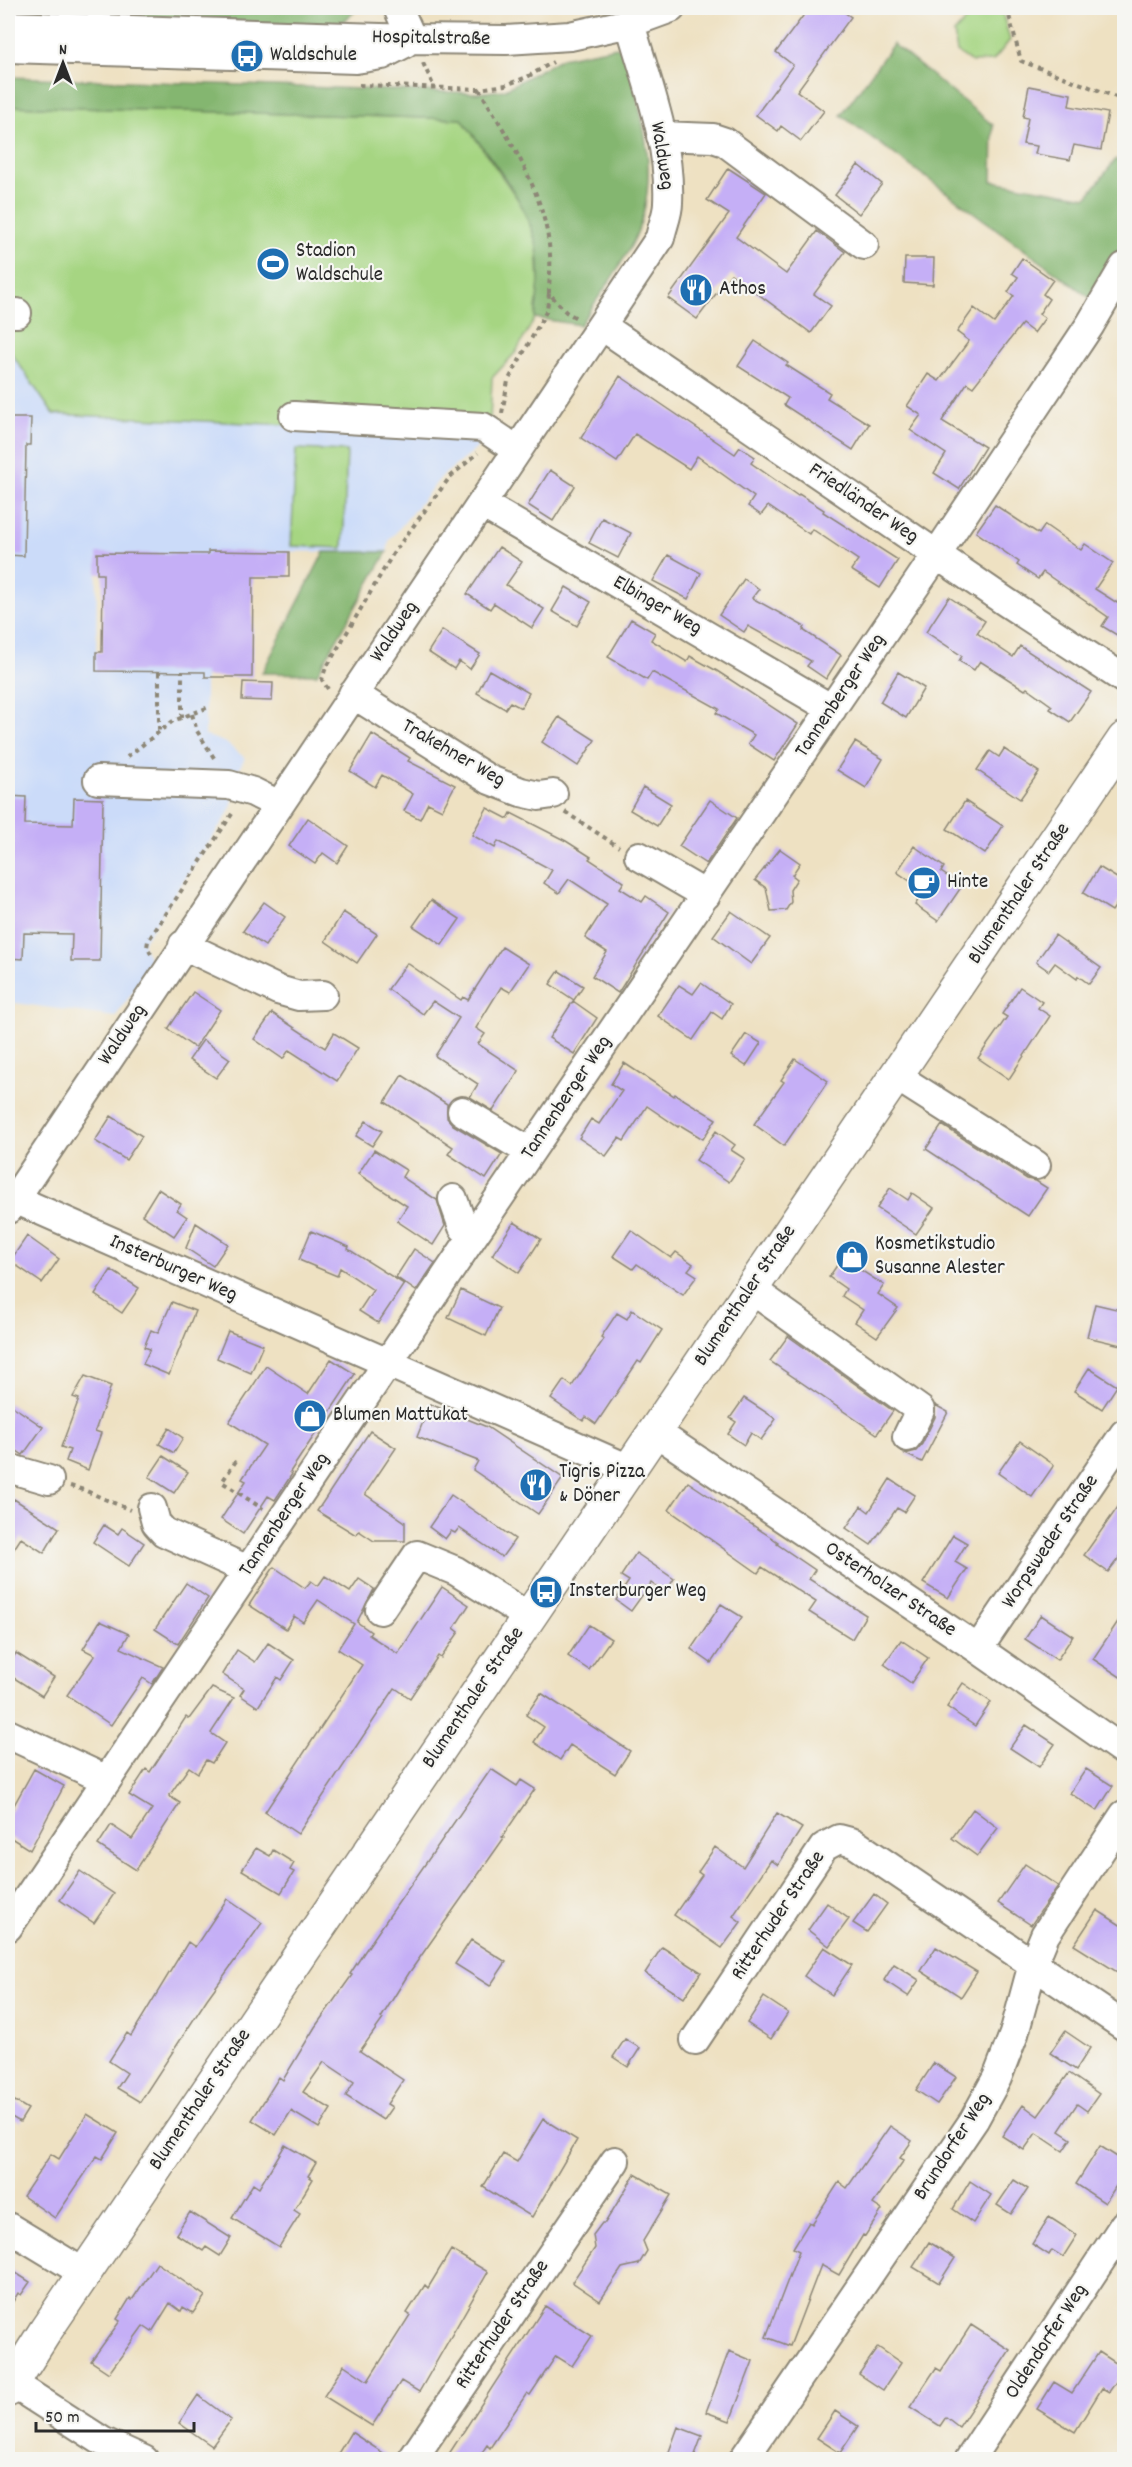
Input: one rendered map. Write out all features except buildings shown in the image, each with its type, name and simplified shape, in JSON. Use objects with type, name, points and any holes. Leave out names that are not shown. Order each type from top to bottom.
[{"type":"main road","name":"Blumenthaler Straße","points":[[10,2387],[654,1431],[1124,740]]},
{"type":"street","points":[[8,48],[356,59],[382,55],[412,39],[398,8]]},
{"type":"street","name":"Hospitalstraße","points":[[8,26],[506,40],[570,36],[630,23],[671,8]]},
{"type":"street","name":"Waldweg","points":[[10,1201],[183,945],[344,695],[482,504],[660,238],[668,205],[667,173],[661,136],[630,23]]},
{"type":"street","points":[[661,136],[713,138],[725,142],[864,245]]},
{"type":"street","name":"Tannenberger Weg","points":[[8,1927],[473,1236],[937,554],[1090,325],[1125,267]]},
{"type":"street","name":"Friedländer Weg","points":[[600,329],[645,346],[937,554],[1125,679]]},
{"type":"street","points":[[294,416],[483,427],[517,450]]},
{"type":"street","name":"Elbinger Weg","points":[[482,504],[832,709]]},
{"type":"street","name":"Trakehner Weg","points":[[344,695],[490,780],[521,792],[539,796],[553,794]]},
{"type":"street","points":[[98,780],[217,784],[253,792],[273,802]]},
{"type":"street","points":[[639,856],[706,895]]},
{"type":"street","points":[[183,945],[278,990],[299,996],[323,995]]},
{"type":"street","points":[[896,1076],[1036,1165]]},
{"type":"street","points":[[462,1111],[530,1152]]},
{"type":"street","points":[[453,1199],[463,1227],[473,1236]]},
{"type":"street","name":"Insterburger Weg","points":[[10,1201],[629,1469]]},
{"type":"street","points":[[751,1289],[920,1410],[907,1437]]},
{"type":"street","name":"Osterholzer Straße","points":[[654,1431],[1125,1751]]},
{"type":"street","name":"Worpsweder Straße","points":[[978,1649],[1125,1434]]},
{"type":"street","points":[[8,1468],[49,1480]]},
{"type":"street","points":[[154,1515],[164,1532],[248,1570]]},
{"type":"street","points":[[380,1610],[417,1555],[456,1571],[529,1617]]},
{"type":"street","points":[[8,1734],[107,1780]]},
{"type":"street","name":"Brundorfer Weg","points":[[743,2460],[974,2120],[997,2078],[1014,2034],[1033,1964],[1046,1935],[1125,1815]]},
{"type":"street","name":"Ritterhuder Straße","points":[[695,2040],[824,1847],[839,1839],[854,1843],[1033,1964]]},
{"type":"street","points":[[1033,1964],[1125,2026]]},
{"type":"street","name":"Ritterhuder Straße","points":[[412,2460],[615,2161]]},
{"type":"street","name":"Oldendorfer Weg","points":[[969,2460],[1125,2225]]},
{"type":"street","points":[[8,2227],[84,2274]]},
{"type":"street","points":[[10,2387],[102,2441],[144,2460]]},
{"type":"path","points":[[1007,8],[1021,61],[1125,100]]},
{"type":"path","points":[[434,87],[479,89],[506,86],[556,60]]},
{"type":"path","points":[[344,695],[323,685],[325,670],[394,552],[450,477],[473,460],[491,432],[504,410],[508,381],[547,310],[550,255],[540,201],[516,152],[479,89]]},
{"type":"path","points":[[549,293],[566,312],[600,329]]},
{"type":"path","points":[[159,672],[159,732]]},
{"type":"path","points":[[182,672],[182,718]]},
{"type":"path","points":[[98,780],[173,721],[209,707]]},
{"type":"path","points":[[192,714],[197,731],[217,763],[217,784]]},
{"type":"path","points":[[553,794],[564,811],[618,846],[639,856]]},
{"type":"path","points":[[154,962],[147,947],[148,941],[235,809],[244,806],[257,810],[273,802]]},
{"type":"path","points":[[236,1461],[222,1482],[281,1521]]},
{"type":"path","points":[[49,1480],[154,1515]]},
{"type":"shaded area","points":[[8,348],[53,414],[486,434],[475,450],[442,476],[389,541],[387,552],[97,553],[96,671],[205,672],[205,735],[226,743],[245,758],[238,771],[231,809],[144,941],[144,947],[150,960],[149,969],[115,1017],[8,1002]]},
{"type":"green space","points":[[8,8],[359,8],[338,26],[8,17]]},
{"type":"green space","points":[[985,8],[1001,8],[1010,40],[993,61],[972,62],[957,52],[954,33],[966,20]]},
{"type":"green space","points":[[893,44],[993,125],[992,181],[1087,197],[1116,159],[1124,165],[1124,248],[1093,300],[841,115]]},
{"type":"green space","points":[[617,47],[626,53],[643,123],[648,170],[647,193],[643,216],[629,250],[580,325],[535,318],[539,261],[531,226],[505,178],[462,119],[8,106],[8,77],[478,93],[504,90],[562,58]]},
{"type":"green space","name":"Stadion Waldschule","points":[[8,106],[462,119],[524,208],[537,244],[539,283],[535,318],[516,352],[492,378],[490,421],[486,434],[53,414],[8,348]]},
{"type":"green space","points":[[296,449],[347,451],[343,548],[291,546]]},
{"type":"green space","points":[[324,552],[387,552],[317,674],[262,673]]},
{"type":"place","name":"Waldschule","points":[[247,56]]},
{"type":"place","name":"Stadion Waldschule","points":[[273,264]]},
{"type":"place","name":"Athos","points":[[696,290]]},
{"type":"place","name":"Hinte","points":[[924,883]]},
{"type":"place","name":"Kosmetikstudio Susanne Alester","points":[[852,1257]]},
{"type":"place","name":"Blumen Mattukat","points":[[310,1416]]},
{"type":"place","name":"Tigris Pizza & Döner","points":[[536,1485]]},
{"type":"place","name":"Insterburger Weg","points":[[546,1592]]}]
